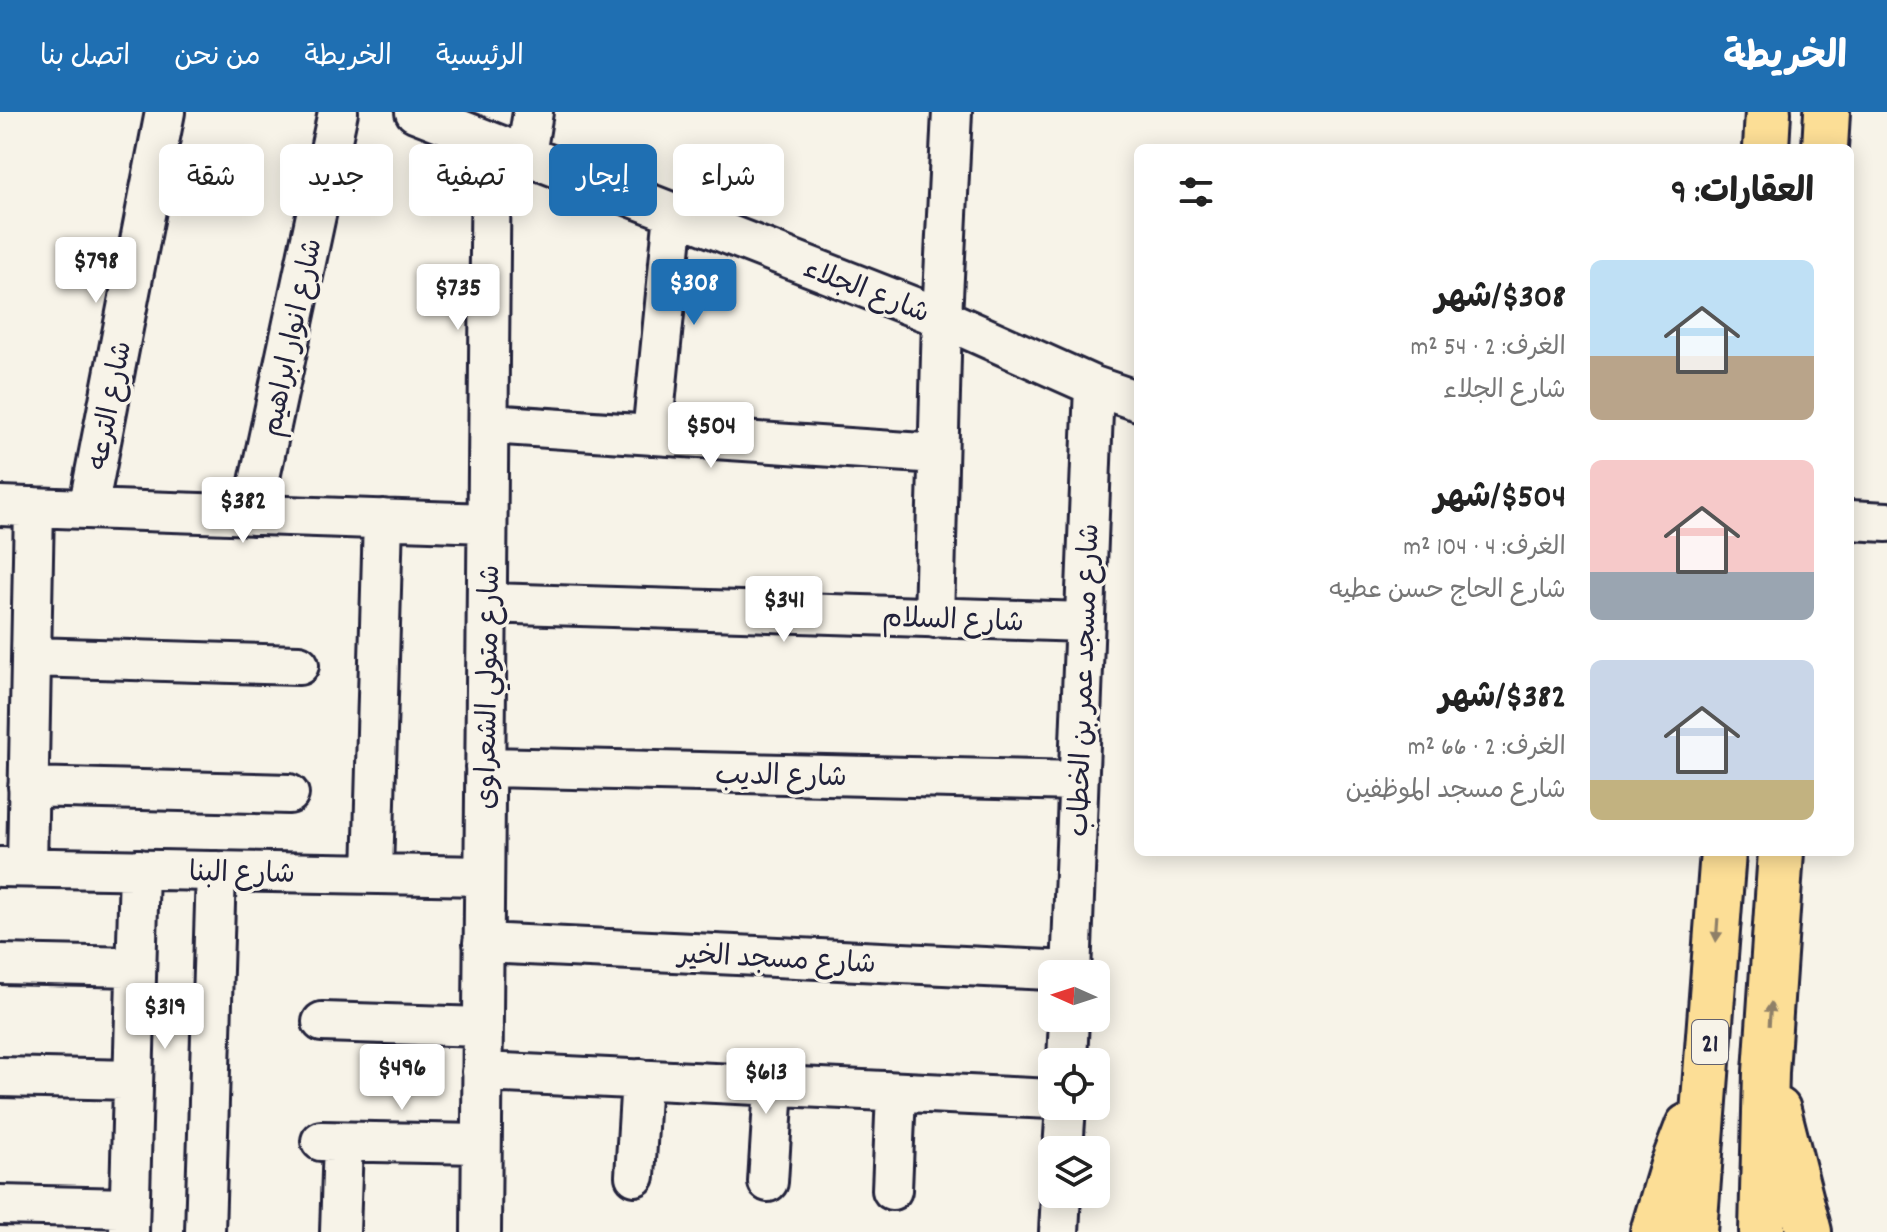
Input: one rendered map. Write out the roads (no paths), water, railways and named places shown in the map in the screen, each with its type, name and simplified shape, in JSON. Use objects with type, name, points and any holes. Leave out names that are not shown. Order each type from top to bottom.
[{"type":"highway","points":[[1766,144],[1768,112]]},
{"type":"highway","points":[[1825,144],[1827,112]]},
{"type":"highway","name":"21","points":[[1694,1232],[1723,856]]},
{"type":"highway","name":"21","points":[[1762,1232],[1766,1072],[1781,856]]},
{"type":"highway","points":[[1766,1072],[1794,1165],[1809,1232]]},
{"type":"highway","points":[[1653,1232],[1673,1165],[1708,1075]]},
{"type":"street","name":"شارع الترعه","points":[[88,509],[165,112]]},
{"type":"street","name":"شارع انوار ابراهيم","points":[[252,515],[338,112]]},
{"type":"street","name":"شارع الجلاء","points":[[415,112],[496,144]]},
{"type":"street","points":[[528,144],[533,112]]},
{"type":"street","points":[[934,618],[942,318],[952,112]]},
{"type":"street","name":"شارع متولي الشعراوى","points":[[481,1232],[491,142]]},
{"type":"street","name":"شارع الجلاء","points":[[533,158],[673,213]]},
{"type":"street","points":[[652,435],[674,216]]},
{"type":"street","name":"شارع الجلاء","points":[[682,216],[942,318],[1094,386],[1134,400]]},
{"type":"street","name":"شارع مسجد عمر بن الخطاب","points":[[1071,960],[1094,386]]},
{"type":"street","points":[[489,424],[938,454]]},
{"type":"street","points":[[14,867],[28,787],[31,657],[17,506],[487,523]]},
{"type":"street","points":[[373,873],[383,519]]},
{"type":"street","points":[[1854,520],[1887,522]]},
{"type":"street","name":"شارع السلام","points":[[487,603],[1084,622]]},
{"type":"street","points":[[31,657],[299,665]]},
{"type":"street","name":"شارع الديب","points":[[485,767],[1078,781]]},
{"type":"street","points":[[28,787],[289,794]]},
{"type":"street","name":"شارع البنا","points":[[14,867],[484,876]]},
{"type":"street","points":[[0,1205],[129,1220],[139,869]]},
{"type":"street","points":[[205,1232],[216,871]]},
{"type":"street","name":"شارع مسجد الخير","points":[[483,943],[1038,971]]},
{"type":"street","points":[[0,964],[136,967]]},
{"type":"street","points":[[322,1022],[483,1027]]},
{"type":"street","points":[[482,1072],[1038,1098]]},
{"type":"street","points":[[0,1077],[133,1080]]},
{"type":"street","points":[[635,1176],[641,1079]]},
{"type":"street","points":[[768,1182],[774,1086]]},
{"type":"street","points":[[892,1190],[896,1092]]},
{"type":"street","points":[[340,1232],[332,1141],[481,1144]]},
{"type":"street","points":[[1059,1232],[1060,1208]]}]
